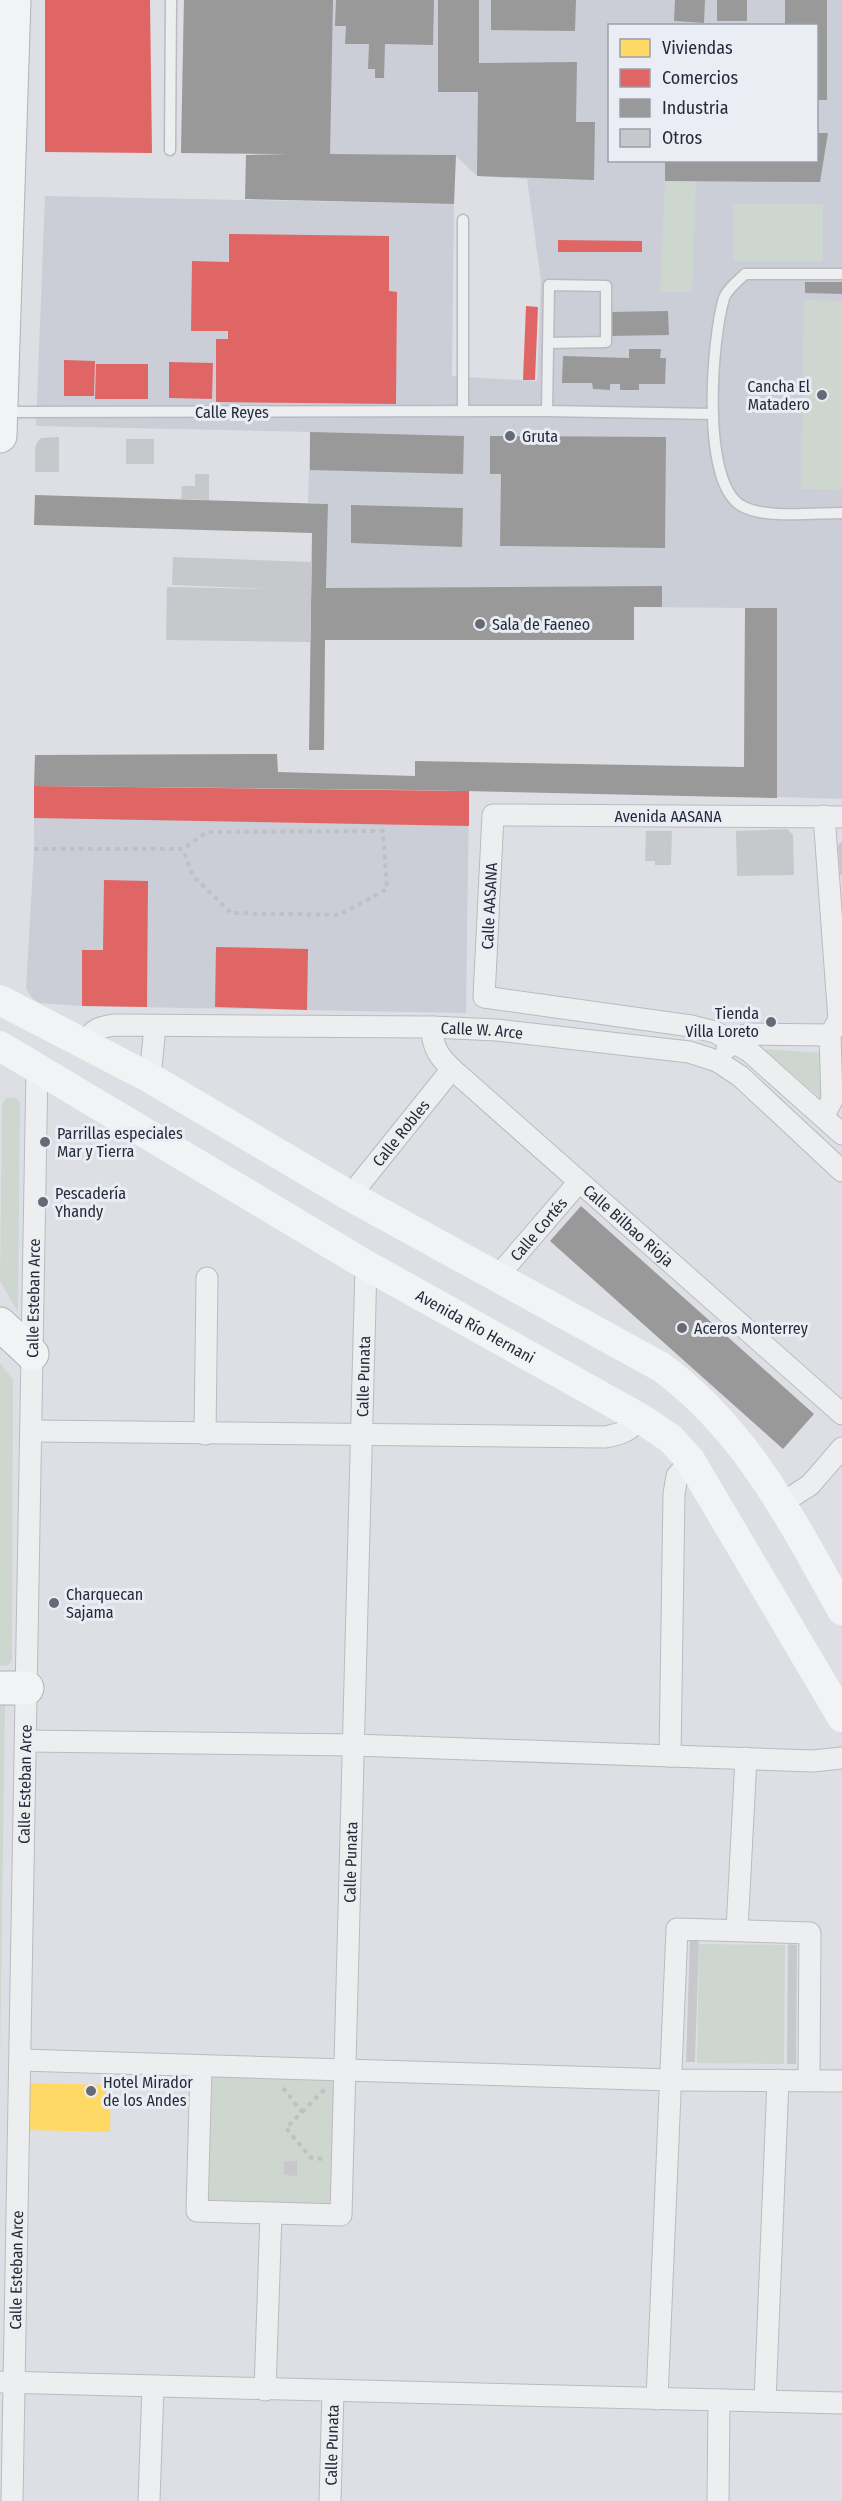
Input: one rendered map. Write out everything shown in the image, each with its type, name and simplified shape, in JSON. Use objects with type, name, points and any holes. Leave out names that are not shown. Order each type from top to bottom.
[{"type":"highway","points":[[0,424],[14,0]]},
{"type":"highway","points":[[0,1324],[32,1354]]},
{"type":"street","name":"Avenida AASANA","points":[[493,815],[833,817]]},
{"type":"street","name":"Calle AASANA","points":[[484,997],[493,815]]},
{"type":"street","points":[[824,1117],[832,1100],[837,1026],[833,817]]},
{"type":"street","name":"Calle W. Arce","points":[[484,997],[691,1026],[716,1032],[749,1051],[842,1134]]},
{"type":"street","points":[[0,1000],[150,1078],[350,1196],[661,1367],[687,1385],[719,1417],[744,1448],[782,1503],[842,1610]]},
{"type":"street","name":"Calle W. Arce","points":[[85,1043],[89,1034],[98,1028],[116,1025],[432,1027],[497,1030],[690,1052],[717,1061],[740,1076],[842,1171]]},
{"type":"street","points":[[150,1078],[154,1026]]},
{"type":"street","points":[[717,1061],[733,1041],[751,1034],[837,1026]]},
{"type":"street","name":"Calle Bilbao Rioja","points":[[432,1027],[432,1043],[441,1058],[452,1069],[578,1183],[842,1414]]},
{"type":"street","name":"Avenida Río Hernani","points":[[0,1046],[366,1265],[640,1418],[671,1439],[690,1460],[842,1717]]},
{"type":"street","name":"Calle Esteban Arce","points":[[12,2501],[8,2383],[21,2060],[26,1741],[13,1688],[31,1431],[37,1067]]},
{"type":"street","name":"Calle Robles","points":[[350,1196],[452,1069]]},
{"type":"street","name":"Calle Cortés","points":[[498,1276],[578,1183]]},
{"type":"street","name":"Calle Punata","points":[[271,2214],[341,2215],[366,1265]]},
{"type":"street","points":[[205,1434],[207,1278]]},
{"type":"street","points":[[31,1431],[605,1437],[622,1434],[632,1429],[640,1418]]},
{"type":"street","points":[[782,1503],[810,1485],[842,1448]]},
{"type":"street","points":[[670,1756],[674,1494],[677,1476],[690,1460]]},
{"type":"street","points":[[26,1741],[354,1745],[813,1761],[842,1758]]},
{"type":"street","points":[[737,1930],[746,1758]]},
{"type":"street","points":[[657,2399],[677,1929],[810,1933],[809,2080]]},
{"type":"street","points":[[21,2060],[670,2080],[842,2081]]},
{"type":"street","points":[[201,2066],[197,2211],[271,2214],[265,2390]]},
{"type":"street","points":[[765,2401],[778,2079]]},
{"type":"street","points":[[8,2383],[842,2403]]},
{"type":"street","points":[[149,2501],[153,2387]]},
{"type":"street","name":"Calle Punata","points":[[330,2501],[333,2391]]},
{"type":"street","points":[[718,2501],[719,2400]]},
{"type":"lane","points":[[170,150],[171,0]]},
{"type":"lane","points":[[463,220],[463,411]]},
{"type":"lane","points":[[842,274],[745,274],[724,295],[715,351],[713,414],[717,460],[725,488],[740,505],[757,512],[842,513]]},
{"type":"lane","points":[[547,411],[548,343],[549,285],[606,286],[606,342],[548,343]]},
{"type":"lane","name":"Calle Reyes","points":[[0,424],[463,411],[713,414]]},
{"type":"path","points":[[34,849],[183,849],[207,832],[383,831],[387,889],[339,915],[231,913],[194,876],[183,849]]},
{"type":"path","points":[[329,2084],[286,2128],[312,2158],[329,2159]]},
{"type":"path","points":[[280,2085],[302,2112]]},
{"type":"shaded area","points":[[184,0],[842,0],[842,799],[744,796],[745,608],[634,607],[634,640],[325,640],[328,504],[308,503],[310,432],[36,426],[45,196],[454,204],[452,376],[537,381],[541,281],[527,179],[477,176],[455,155],[181,153]]},
{"type":"shaded area","points":[[665,181],[696,181],[692,292],[660,292]]},
{"type":"shaded area","points":[[733,204],[823,204],[823,261],[733,261]]},
{"type":"shaded area","name":"Cancha El Matadero","points":[[804,300],[842,301],[842,490],[801,489]]},
{"type":"shaded area","points":[[34,786],[469,791],[466,1013],[82,1006],[40,1003],[33,999],[26,989],[34,849]]},
{"type":"shaded area","points":[[764,1049],[823,1053],[826,1103]]},
{"type":"shaded area","points":[[14,1097],[20,1102],[18,1312],[0,1281],[2,1105],[6,1098]]},
{"type":"shaded area","points":[[0,1363],[13,1380],[12,1659],[9,1665],[0,1666]]},
{"type":"shaded area","points":[[0,1701],[5,1705],[0,2063]]},
{"type":"shaded area","points":[[699,1944],[785,1945],[784,2064],[697,2063]]},
{"type":"shaded area","points":[[209,2074],[341,2077],[339,2207],[206,2204]]},
{"type":"building: Viviendas","points":[[28,2083],[111,2085],[110,2132],[27,2130]]},
{"type":"building: Comercios","points":[[45,0],[150,0],[152,153],[45,152]]},
{"type":"building: Comercios","points":[[229,234],[389,236],[389,291],[397,292],[396,404],[216,402],[216,339],[228,339],[228,331],[191,331],[192,261],[229,262]]},
{"type":"building: Comercios","points":[[558,240],[642,241],[642,252],[558,252]]},
{"type":"building: Comercios","points":[[526,306],[538,307],[535,380],[523,380]]},
{"type":"building: Comercios","points":[[64,360],[95,361],[94,396],[64,396]]},
{"type":"building: Comercios","points":[[169,362],[213,363],[212,399],[169,398]]},
{"type":"building: Comercios","points":[[96,364],[148,364],[148,399],[95,399]]},
{"type":"building: Comercios","points":[[34,786],[469,791],[469,826],[34,818]]},
{"type":"building: Comercios","points":[[104,880],[148,881],[147,1007],[82,1006],[82,950],[103,950]]},
{"type":"building: Comercios","points":[[216,947],[308,949],[307,1010],[215,1007]]},
{"type":"building: Industria","points":[[184,0],[333,0],[330,154],[456,155],[454,204],[245,199],[246,155],[289,154],[181,153]]},
{"type":"building: Industria","points":[[336,0],[434,0],[433,45],[385,44],[384,78],[375,78],[375,69],[368,69],[369,44],[345,44],[346,26],[335,26]]},
{"type":"building: Industria","points":[[438,0],[479,0],[479,63],[577,62],[576,122],[595,122],[594,180],[477,176],[478,92],[438,92]]},
{"type":"building: Industria","points":[[491,0],[576,0],[575,31],[491,30]]},
{"type":"building: Industria","points":[[675,0],[705,0],[704,23],[674,21]]},
{"type":"building: Industria","points":[[717,0],[747,0],[747,21],[717,21]]},
{"type":"building: Industria","points":[[785,0],[827,0],[827,100],[818,100],[818,24],[785,24]]},
{"type":"building: Industria","points":[[818,133],[828,133],[820,182],[665,181],[665,162],[818,162]]},
{"type":"building: Industria","points":[[805,282],[842,282],[842,294],[805,293]]},
{"type":"building: Industria","points":[[668,311],[669,335],[608,336],[608,312]]},
{"type":"building: Industria","points":[[629,349],[661,349],[660,358],[666,358],[665,384],[639,384],[639,390],[620,390],[620,384],[610,384],[610,390],[593,389],[592,383],[562,383],[563,356],[629,358]]},
{"type":"building: Industria","points":[[310,432],[464,436],[463,474],[310,470]]},
{"type":"building: Industria","points":[[490,436],[666,437],[665,548],[500,546],[501,474],[490,474]]},
{"type":"building: Industria","points":[[35,495],[328,504],[326,588],[662,586],[662,607],[634,607],[634,640],[325,640],[324,750],[309,750],[312,533],[34,525]]},
{"type":"building: Industria","points":[[351,505],[463,508],[462,547],[351,543]]},
{"type":"building: Industria","points":[[745,608],[777,608],[777,798],[415,790],[34,786],[35,755],[277,754],[278,772],[415,776],[415,761],[744,767]]},
{"type":"building: Industria","name":"Aceros Monterrey","points":[[581,1206],[814,1414],[783,1449],[550,1241]]},
{"type":"building: Otros","points":[[59,437],[59,472],[35,472],[37,443],[41,438]]},
{"type":"building: Otros","points":[[126,439],[154,439],[154,464],[126,464]]},
{"type":"building: Otros","points":[[195,474],[209,474],[209,500],[181,499],[182,486],[195,486]]},
{"type":"building: Otros","points":[[173,557],[312,562],[310,642],[166,640],[167,587],[275,589],[172,585]]},
{"type":"building: Otros","points":[[787,829],[793,835],[794,875],[737,876],[736,831]]},
{"type":"building: Otros","points":[[646,831],[672,831],[671,865],[655,865],[655,861],[645,861]]},
{"type":"building: Otros","points":[[842,841],[842,875],[840,875],[838,846]]},
{"type":"building: Otros","points":[[690,1938],[699,1938],[695,2062],[686,2062]]},
{"type":"building: Otros","points":[[788,1944],[797,1945],[796,2064],[787,2064]]},
{"type":"building: Otros","points":[[284,2161],[297,2161],[297,2176],[284,2175]]},
{"type":"place","name":"Cancha El Matadero","points":[[822,395]]},
{"type":"place","name":"Gruta","points":[[510,436]]},
{"type":"place","name":"Sala de Faeneo","points":[[480,624]]},
{"type":"place","name":"Tienda Villa Loreto","points":[[771,1022]]},
{"type":"place","name":"Parrillas especiales Mar y Tierra","points":[[45,1142]]},
{"type":"place","name":"Pescadería Yhandy","points":[[43,1202]]},
{"type":"place","name":"Aceros Monterrey","points":[[682,1328]]},
{"type":"place","name":"Charquecan Sajama","points":[[54,1603]]},
{"type":"place","name":"Hotel Mirador de los Andes","points":[[91,2091]]}]
